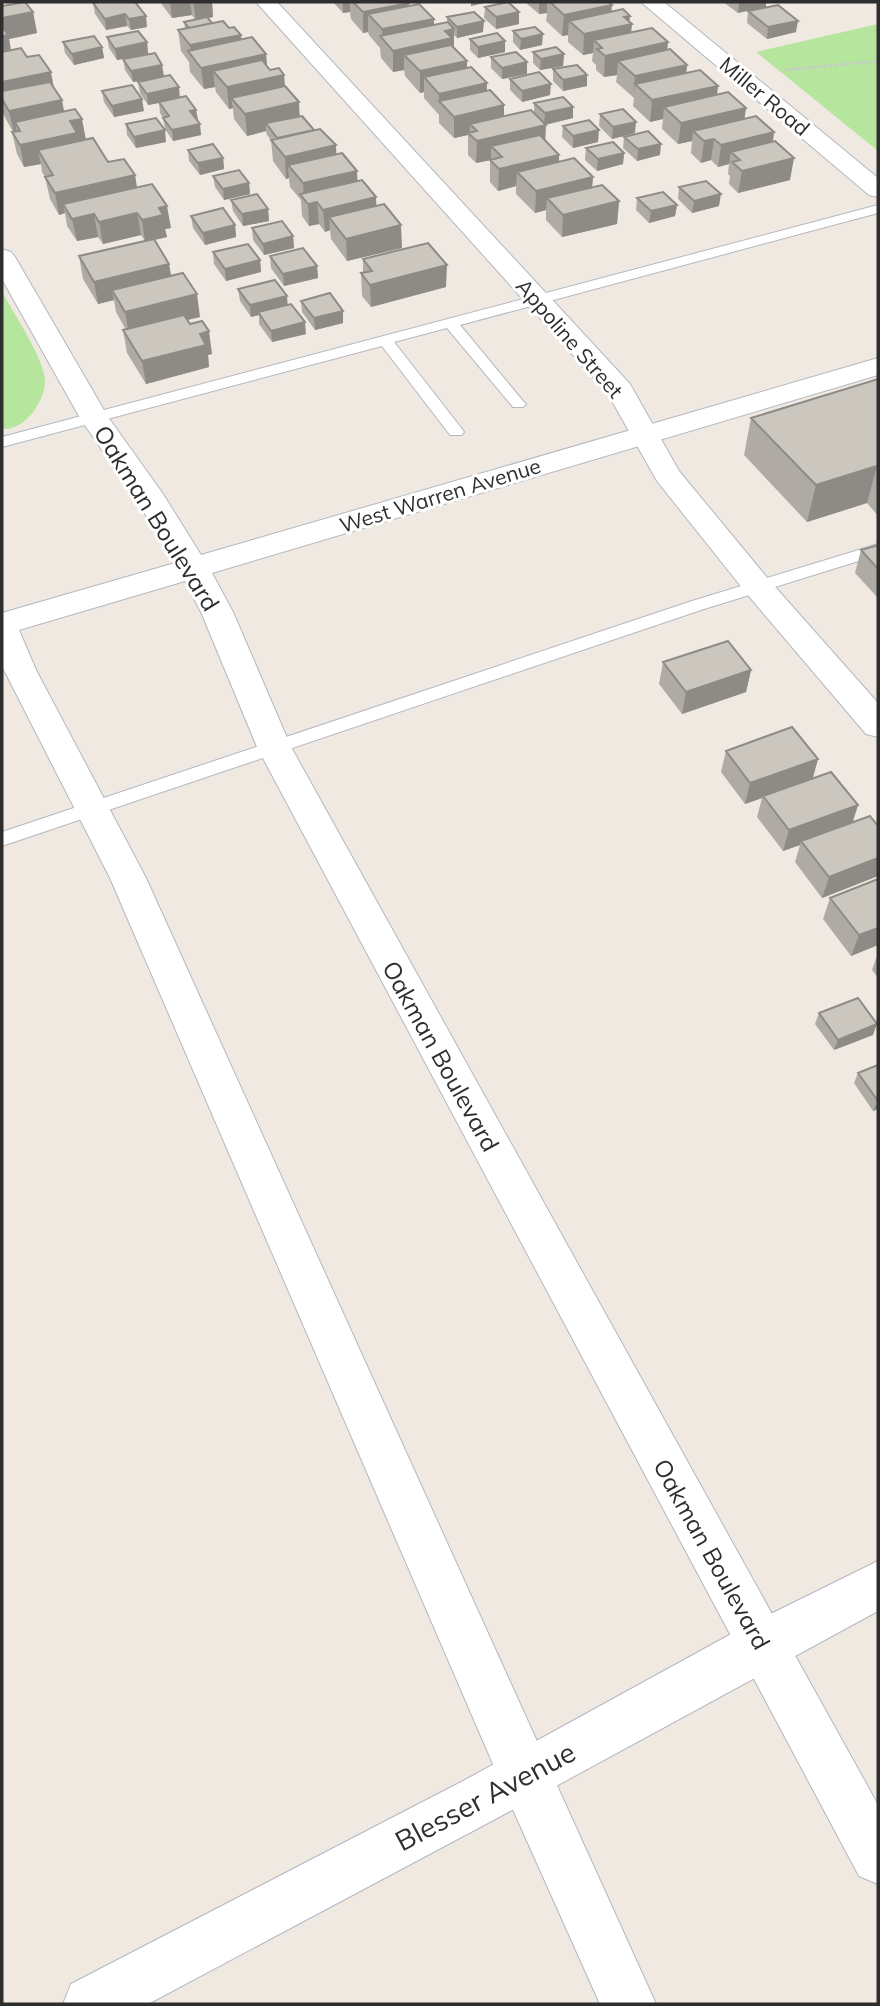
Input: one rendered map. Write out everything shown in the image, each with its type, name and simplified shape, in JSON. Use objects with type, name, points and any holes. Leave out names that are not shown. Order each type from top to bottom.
[{"type":"street","name":"Appoline Street","points":[[266,2],[620,390],[667,475],[758,587],[878,724]]},
{"type":"street","name":"Miller Road","points":[[651,2],[878,190]]},
{"type":"street","name":"Oakman Boulevard","points":[[2,257],[94,418],[152,501],[194,569],[217,612],[274,747],[878,1857]]},
{"type":"street","name":"West Warren Avenue","points":[[2,626],[878,366]]},
{"type":"street","points":[[2,626],[90,809],[128,878],[524,1776],[628,2004]]},
{"type":"street","name":"Blesser Avenue","points":[[90,2004],[524,1776],[762,1645],[878,1585]]},
{"type":"lane","points":[[2,442],[878,209]]},
{"type":"lane","points":[[451,323],[518,404]]},
{"type":"lane","points":[[385,340],[456,432]]},
{"type":"lane","points":[[2,839],[878,549]]},
{"type":"path","points":[[773,72],[845,62],[878,61]]},
{"type":"green space","points":[[878,24],[878,151],[756,52]]},
{"type":"green space","points":[[2,292],[40,361],[45,381],[42,396],[34,411],[20,424],[7,429],[2,429]]},
{"type":"building","points":[[25,2],[33,12],[2,18],[2,6]]},
{"type":"building","points":[[135,2],[146,16],[129,19],[125,14],[105,19],[93,3]]},
{"type":"building","points":[[353,2],[408,2],[409,3],[363,12]]},
{"type":"building","points":[[508,2],[519,12],[496,17],[485,7]]},
{"type":"building","points":[[550,2],[609,2],[612,5],[564,15]]},
{"type":"building","points":[[419,4],[434,19],[382,29],[368,14]]},
{"type":"building","points":[[778,5],[798,21],[768,27],[748,11]]},
{"type":"building","points":[[623,9],[630,16],[624,17],[632,24],[584,34],[569,21]]},
{"type":"building","points":[[474,12],[484,21],[457,27],[447,17]]},
{"type":"building","points":[[207,17],[212,23],[189,28],[184,22]]},
{"type":"building","points":[[223,21],[241,35],[190,45],[178,30]]},
{"type":"building","points":[[448,22],[454,29],[445,31],[452,38],[393,51],[380,36]]},
{"type":"building","points":[[535,27],[543,34],[521,39],[513,31]]},
{"type":"building","points":[[652,28],[668,42],[605,56],[597,49],[602,48],[594,40]]},
{"type":"building","points":[[138,31],[147,42],[115,49],[107,37]]},
{"type":"building","points":[[497,33],[505,41],[478,47],[470,39]]},
{"type":"building","points":[[94,36],[102,47],[72,54],[63,42]]},
{"type":"building","points":[[252,37],[266,54],[201,68],[188,51]]},
{"type":"building","points":[[451,45],[467,61],[420,71],[404,55]]},
{"type":"building","points":[[556,47],[564,54],[541,59],[533,52]]},
{"type":"building","points":[[21,48],[27,57],[39,55],[51,72],[2,82],[2,52]]},
{"type":"building","points":[[670,49],[687,65],[635,76],[618,61]]},
{"type":"building","points":[[516,52],[527,62],[502,68],[491,57]]},
{"type":"building","points":[[155,53],[162,65],[131,71],[123,59]]},
{"type":"building","points":[[262,60],[270,70],[279,68],[284,75],[227,87],[213,71]]},
{"type":"building","points":[[577,65],[587,75],[563,80],[553,69]]},
{"type":"building","points":[[471,67],[487,83],[439,94],[424,77]]},
{"type":"building","points":[[700,70],[718,86],[652,100],[635,84]]},
{"type":"building","points":[[539,72],[551,84],[522,91],[510,79]]},
{"type":"building","points":[[170,75],[179,87],[147,94],[138,82]]},
{"type":"building","points":[[50,82],[62,100],[9,111],[2,99],[2,91]]},
{"type":"building","points":[[132,85],[142,99],[112,106],[102,91]]},
{"type":"building","points":[[285,86],[299,102],[245,114],[231,98]]},
{"type":"building","points":[[490,90],[504,105],[454,117],[439,101]]},
{"type":"building","points":[[728,92],[746,108],[681,123],[664,107]]},
{"type":"building","points":[[186,96],[196,110],[190,111],[200,124],[172,130],[163,118],[169,116],[159,102]]},
{"type":"building","points":[[563,97],[573,107],[545,113],[534,103]]},
{"type":"building","points":[[75,109],[82,119],[70,121],[77,133],[20,145],[12,132],[20,131],[15,122]]},
{"type":"building","points":[[623,109],[636,122],[613,127],[600,114]]},
{"type":"building","points":[[531,110],[546,125],[477,141],[468,133],[477,131],[470,124]]},
{"type":"building","points":[[302,116],[314,130],[277,138],[266,123]]},
{"type":"building","points":[[756,116],[774,132],[721,145],[714,139],[704,141],[693,131]]},
{"type":"building","points":[[156,118],[165,130],[134,137],[126,124]]},
{"type":"building","points":[[589,120],[599,130],[573,136],[563,126]]},
{"type":"building","points":[[320,129],[336,145],[285,157],[271,140]]},
{"type":"building","points":[[648,131],[661,144],[638,149],[624,137]]},
{"type":"building","points":[[540,135],[559,155],[499,169],[490,160],[502,157],[491,146]]},
{"type":"building","points":[[93,138],[108,162],[124,159],[135,175],[55,193],[45,177],[53,175],[38,150]]},
{"type":"building","points":[[775,141],[794,158],[742,171],[732,162],[740,160],[731,152]]},
{"type":"building","points":[[613,142],[624,153],[598,159],[586,148]]},
{"type":"building","points":[[213,144],[223,158],[198,163],[188,150]]},
{"type":"building","points":[[342,153],[357,171],[303,183],[288,165]]},
{"type":"building","points":[[574,158],[593,177],[536,191],[517,172]]},
{"type":"building","points":[[239,170],[249,183],[223,189],[213,176]]},
{"type":"building","points":[[362,180],[376,197],[323,210],[317,202],[308,204],[300,194]]},
{"type":"building","points":[[706,181],[721,194],[694,201],[679,187]]},
{"type":"building","points":[[152,184],[167,206],[159,208],[163,215],[142,220],[137,213],[99,222],[94,214],[72,219],[63,204]]},
{"type":"building","points":[[602,185],[619,201],[563,215],[547,198]]},
{"type":"building","points":[[663,192],[677,205],[651,211],[637,198]]},
{"type":"building","points":[[257,194],[268,209],[242,214],[231,200]]},
{"type":"building","points":[[384,204],[401,225],[346,239],[329,217]]},
{"type":"building","points":[[223,208],[235,225],[203,233],[191,216]]},
{"type":"building","points":[[282,221],[293,236],[263,244],[252,228]]},
{"type":"building","points":[[154,239],[169,264],[94,282],[79,256]]},
{"type":"building","points":[[428,243],[447,265],[370,285],[361,273],[372,271],[363,259]]},
{"type":"building","points":[[248,244],[260,260],[225,269],[213,252]]},
{"type":"building","points":[[303,248],[317,266],[283,274],[270,256]]},
{"type":"building","points":[[183,273],[197,294],[125,312],[112,290]]},
{"type":"building","points":[[275,280],[287,296],[250,305],[238,289]]},
{"type":"building","points":[[330,293],[343,311],[314,318],[301,301]]},
{"type":"building","points":[[291,304],[305,322],[271,331],[258,312]]},
{"type":"building","points":[[184,315],[190,324],[202,321],[209,331],[200,334],[206,345],[142,361],[123,330]]},
{"type":"building","points":[[878,379],[878,467],[816,485],[751,418]]},
{"type":"building","points":[[878,545],[878,569],[861,550]]},
{"type":"building","points":[[728,641],[751,670],[686,692],[663,662]]},
{"type":"building","points":[[792,727],[818,759],[750,783],[726,751]]},
{"type":"building","points":[[831,772],[858,805],[789,830],[763,796]]},
{"type":"building","points":[[870,816],[878,826],[878,858],[829,877],[801,841]]},
{"type":"building","points":[[878,879],[878,928],[859,935],[830,898]]},
{"type":"building","points":[[858,998],[877,1024],[838,1040],[819,1013]]},
{"type":"building","points":[[878,1065],[878,1101],[858,1073]]}]
